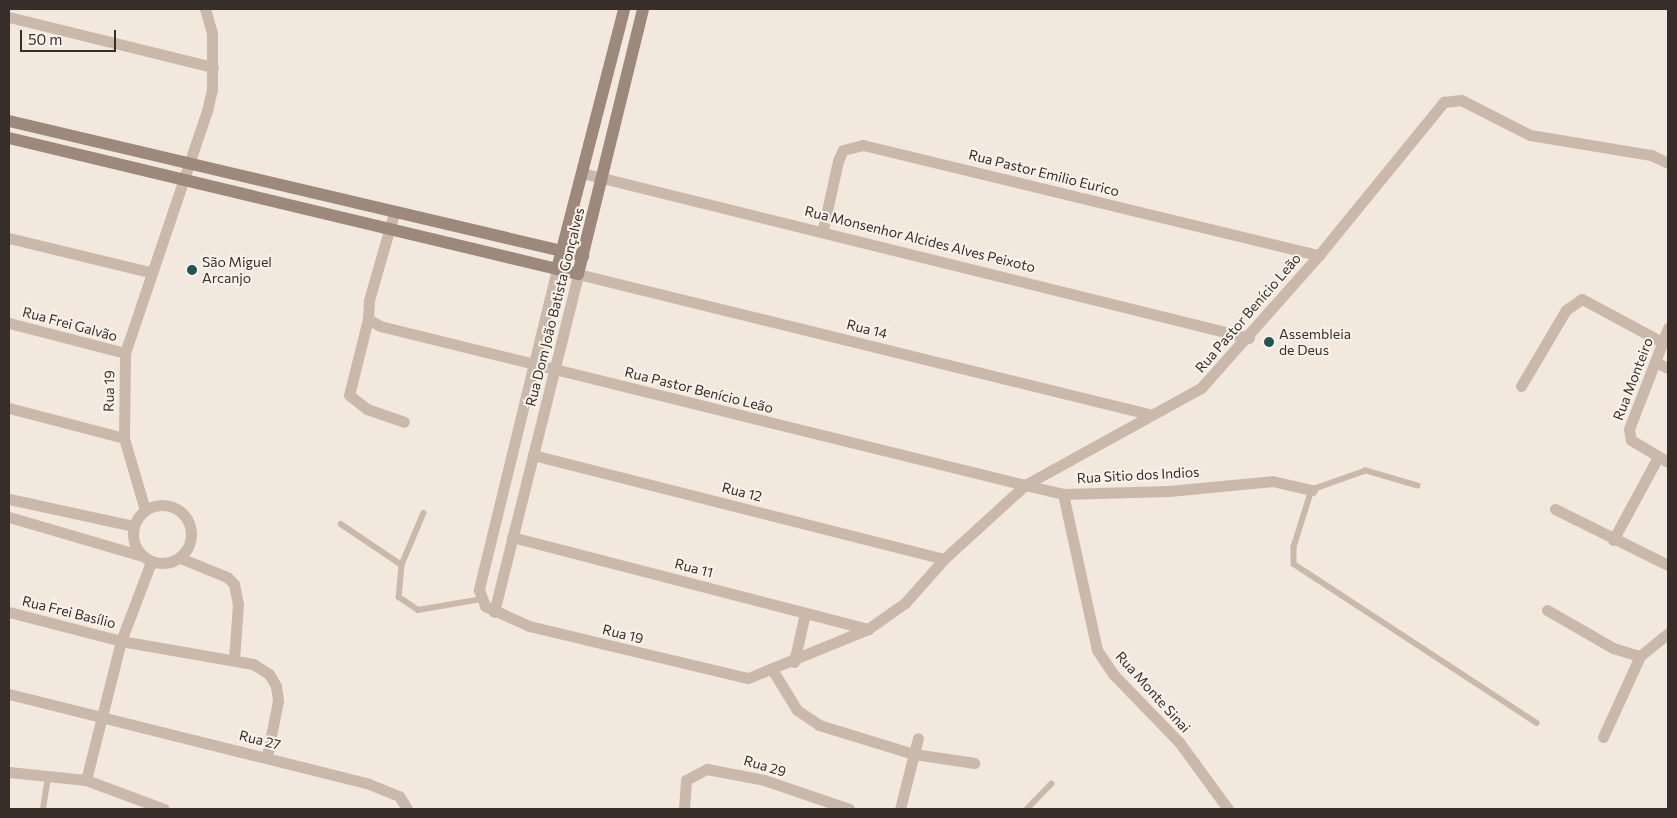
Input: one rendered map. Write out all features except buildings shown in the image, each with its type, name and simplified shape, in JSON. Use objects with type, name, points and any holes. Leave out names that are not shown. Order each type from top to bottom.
[{"type":"street","points":[[183,181],[208,112],[213,68],[212,33],[205,9]]},
{"type":"street","name":"Rua Dom João Batista Gonçalves","points":[[487,606],[481,578],[532,363],[624,9]]},
{"type":"street","name":"Rua Dom João Batista Gonçalves","points":[[487,606],[512,537],[603,179],[643,9]]},
{"type":"street","points":[[9,17],[213,68]]},
{"type":"street","name":"Rua Pastor Benício Leão","points":[[758,676],[868,629],[905,603],[944,559],[1025,485],[1149,414],[1201,388],[1249,338],[1441,104],[1458,99],[1530,135],[1584,144],[1668,163]]},
{"type":"street","points":[[9,121],[189,165],[582,256]]},
{"type":"street","points":[[9,138],[578,274]]},
{"type":"street","name":"Rua Pastor Emilio Eurico","points":[[823,229],[838,161],[843,150],[863,145],[1319,255]]},
{"type":"street","name":"Rua Monsenhor Alcides Alves Peixoto","points":[[582,173],[823,229],[1249,338]]},
{"type":"street","name":"Rua 19","points":[[145,510],[124,438],[125,353],[150,272],[183,181]]},
{"type":"street","points":[[394,213],[371,286],[368,319],[350,396],[367,409],[404,422]]},
{"type":"street","points":[[9,238],[150,272]]},
{"type":"street","name":"Rua 14","points":[[578,274],[1149,414]]},
{"type":"street","points":[[1521,386],[1566,310],[1582,299],[1662,342]]},
{"type":"street","name":"Rua Pastor Benício Leão","points":[[368,319],[402,333],[532,363],[554,370],[1025,485]]},
{"type":"street","name":"Rua Frei Galvão","points":[[9,323],[125,353]]},
{"type":"street","name":"Rua Monteiro","points":[[1663,460],[1631,440],[1630,422],[1668,328]]},
{"type":"street","points":[[1655,362],[1668,368]]},
{"type":"street","points":[[9,408],[124,438]]},
{"type":"street","name":"Rua 12","points":[[533,455],[944,559]]},
{"type":"street","points":[[1613,540],[1663,460]]},
{"type":"street","name":"Rua Sitio dos Indios","points":[[1025,485],[1063,494],[1175,491],[1272,481],[1312,490]]},
{"type":"street","name":"Rua Monte Sinai","points":[[1063,494],[1097,650],[1114,675],[1179,742],[1228,809]]},
{"type":"street","points":[[9,499],[134,526]]},
{"type":"street","points":[[146,559],[134,542],[134,526],[145,510],[164,505],[183,513],[192,536],[180,558]]},
{"type":"street","points":[[1555,509],[1613,540],[1668,565]]},
{"type":"street","points":[[9,517],[161,564],[180,558],[227,577],[234,584],[238,604],[234,660]]},
{"type":"street","name":"Rua 11","points":[[512,537],[868,629]]},
{"type":"street","points":[[86,780],[100,717],[146,559]]},
{"type":"street","name":"Rua 19","points":[[487,606],[529,626],[720,674],[758,676]]},
{"type":"street","points":[[1547,610],[1597,640],[1640,656]]},
{"type":"street","name":"Rua Frei Basílio","points":[[9,612],[121,641],[234,660],[261,669],[276,686],[278,701],[267,756]]},
{"type":"street","points":[[794,662],[805,613]]},
{"type":"street","points":[[1603,737],[1640,656],[1668,633]]},
{"type":"street","points":[[773,671],[806,718],[914,754],[974,763]]},
{"type":"street","name":"Rua 27","points":[[9,694],[267,756],[387,790],[399,796],[406,808]]},
{"type":"street","points":[[900,809],[918,738]]},
{"type":"street","name":"Rua 29","points":[[684,809],[682,793],[686,780],[697,772],[720,769],[849,809]]},
{"type":"street","points":[[9,772],[86,780],[164,809]]},
{"type":"lane","points":[[1418,486],[1366,471],[1312,490],[1293,556],[1298,569],[1537,723]]},
{"type":"lane","points":[[424,513],[402,565],[399,597],[410,606],[433,610],[487,606]]},
{"type":"lane","points":[[341,524],[402,565]]},
{"type":"lane","points":[[43,809],[48,777]]},
{"type":"lane","points":[[1027,809],[1051,784]]},
{"type":"place","name":"São Miguel Arcanjo","points":[[192,270]]},
{"type":"place","name":"Assembleia de Deus","points":[[1269,342]]}]
